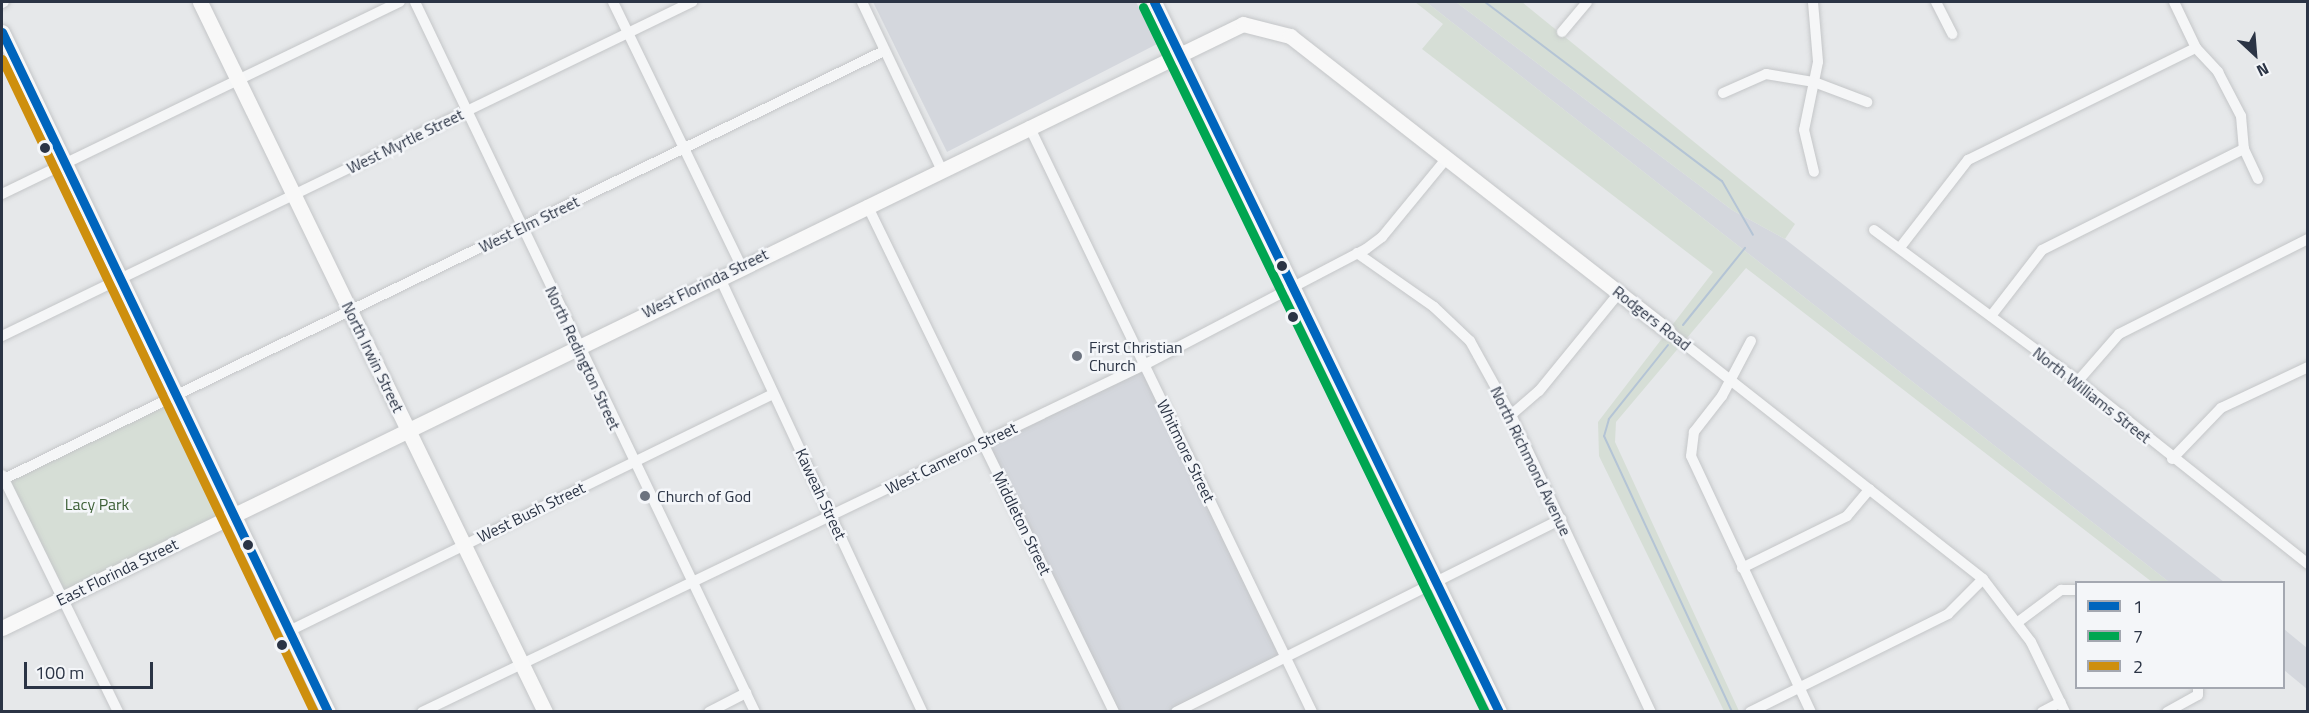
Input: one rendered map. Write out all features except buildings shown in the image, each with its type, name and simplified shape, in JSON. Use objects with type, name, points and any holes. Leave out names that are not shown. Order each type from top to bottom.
[{"type":"street","name":"North Irwin Street","points":[[200,2],[545,711]]},
{"type":"street","points":[[2,194],[400,2]]},
{"type":"street","name":"North Redington Street","points":[[415,2],[690,583],[755,711]]},
{"type":"street","points":[[614,2],[741,266]]},
{"type":"street","name":"West Myrtle Street","points":[[2,336],[692,2]]},
{"type":"street","points":[[862,2],[941,168]]},
{"type":"street","points":[[1154,2],[1295,286],[1500,711]]},
{"type":"street","points":[[1563,32],[1587,2]]},
{"type":"street","points":[[1813,2],[1820,34],[1814,82],[1804,130],[1814,172]]},
{"type":"street","points":[[1936,2],[1952,34]]},
{"type":"street","points":[[2174,2],[2196,48],[2218,72],[2241,116],[2244,149],[2258,178]]},
{"type":"street","name":"Rodgers Road","points":[[1179,52],[1243,24],[1281,32],[1447,158],[1983,579],[2018,622],[2063,707]]},
{"type":"street","points":[[2,36],[68,164],[118,280],[328,711]]},
{"type":"street","points":[[1902,245],[1968,160],[2196,48]]},
{"type":"street","name":"West Elm Street","points":[[2,478],[884,51]]},
{"type":"street","name":"West Florinda Street","points":[[231,514],[1179,52]]},
{"type":"street","points":[[1723,93],[1759,75],[1814,82],[1867,102]]},
{"type":"street","name":"Whitmore Street","points":[[1029,126],[1312,711]]},
{"type":"street","points":[[1991,316],[2042,250],[2244,149]]},
{"type":"street","name":"West Cameron Street","points":[[422,711],[1144,365],[1357,253],[1382,237],[1447,158]]},
{"type":"street","name":"Middleton Street","points":[[867,204],[1114,711]]},
{"type":"street","name":"North Williams Street","points":[[1874,230],[1902,245],[2078,381],[2172,459],[2307,564]]},
{"type":"street","points":[[2078,381],[2119,334],[2307,239]]},
{"type":"street","name":"North Richmond Avenue","points":[[1357,253],[1461,330],[1511,415],[1651,711]]},
{"type":"street","name":"Kaweah Street","points":[[719,276],[922,711]]},
{"type":"street","points":[[1511,415],[1539,391],[1618,293]]},
{"type":"street","points":[[1751,341],[1730,379],[1694,432],[1690,447],[1700,484],[1811,711]]},
{"type":"street","points":[[2172,459],[2221,408],[2307,367]]},
{"type":"street","name":"West Bush Street","points":[[289,631],[773,394]]},
{"type":"street","points":[[2,478],[118,711]]},
{"type":"street","points":[[1742,568],[1847,516],[1870,489]]},
{"type":"street","name":"East Florinda Street","points":[[2,628],[231,514]]},
{"type":"street","points":[[1176,711],[1439,584],[1561,519]]},
{"type":"street","points":[[1749,711],[1948,614],[1983,579]]},
{"type":"street","points":[[2018,622],[2061,590],[2075,590]]},
{"type":"street","points":[[2167,711],[2198,691]]},
{"type":"street","points":[[709,711],[746,693]]},
{"type":"street","points":[[2042,711],[2063,707]]},
{"type":"shaded area","points":[[873,2],[1136,2],[1157,44],[947,152]]},
{"type":"shaded area","points":[[1426,2],[1456,2],[1732,210],[1785,239],[2223,581],[2168,581]]},
{"type":"shaded area","points":[[1144,365],[1286,658],[1176,711],[1114,711],[983,442]]},
{"type":"shaded area","points":[[2285,630],[2307,648],[2307,689],[2285,671]]},
{"type":"green space","points":[[1415,2],[1426,2],[2168,581],[2151,581],[1746,268],[1616,422],[1615,442],[1739,711],[1724,711],[1599,456],[1598,422],[1713,272],[1422,49],[1443,24]]},
{"type":"green space","points":[[1456,2],[1522,2],[1795,224],[1785,239],[1732,210]]},
{"type":"green space","name":"Lacy Park","points":[[174,396],[231,514],[62,597],[4,479]]},
{"type":"waterway","points":[[1485,2],[1722,181],[1753,235]]},
{"type":"waterway","points":[[1683,325],[1745,248]]},
{"type":"waterway","points":[[1668,345],[1609,419],[1604,436],[1732,712]]},
{"type":"transit line","name":"1","points":[[1154,2],[1499,712]]},
{"type":"transit line","name":"7","points":[[1143,7],[1485,712]]},
{"type":"transit line","name":"1","points":[[2,32],[328,712]]},
{"type":"transit line","name":"2","points":[[2,59],[314,712]]},
{"type":"place","name":"First Christian Church","points":[[1077,356]]},
{"type":"place","name":"Church of God","points":[[645,496]]}]
